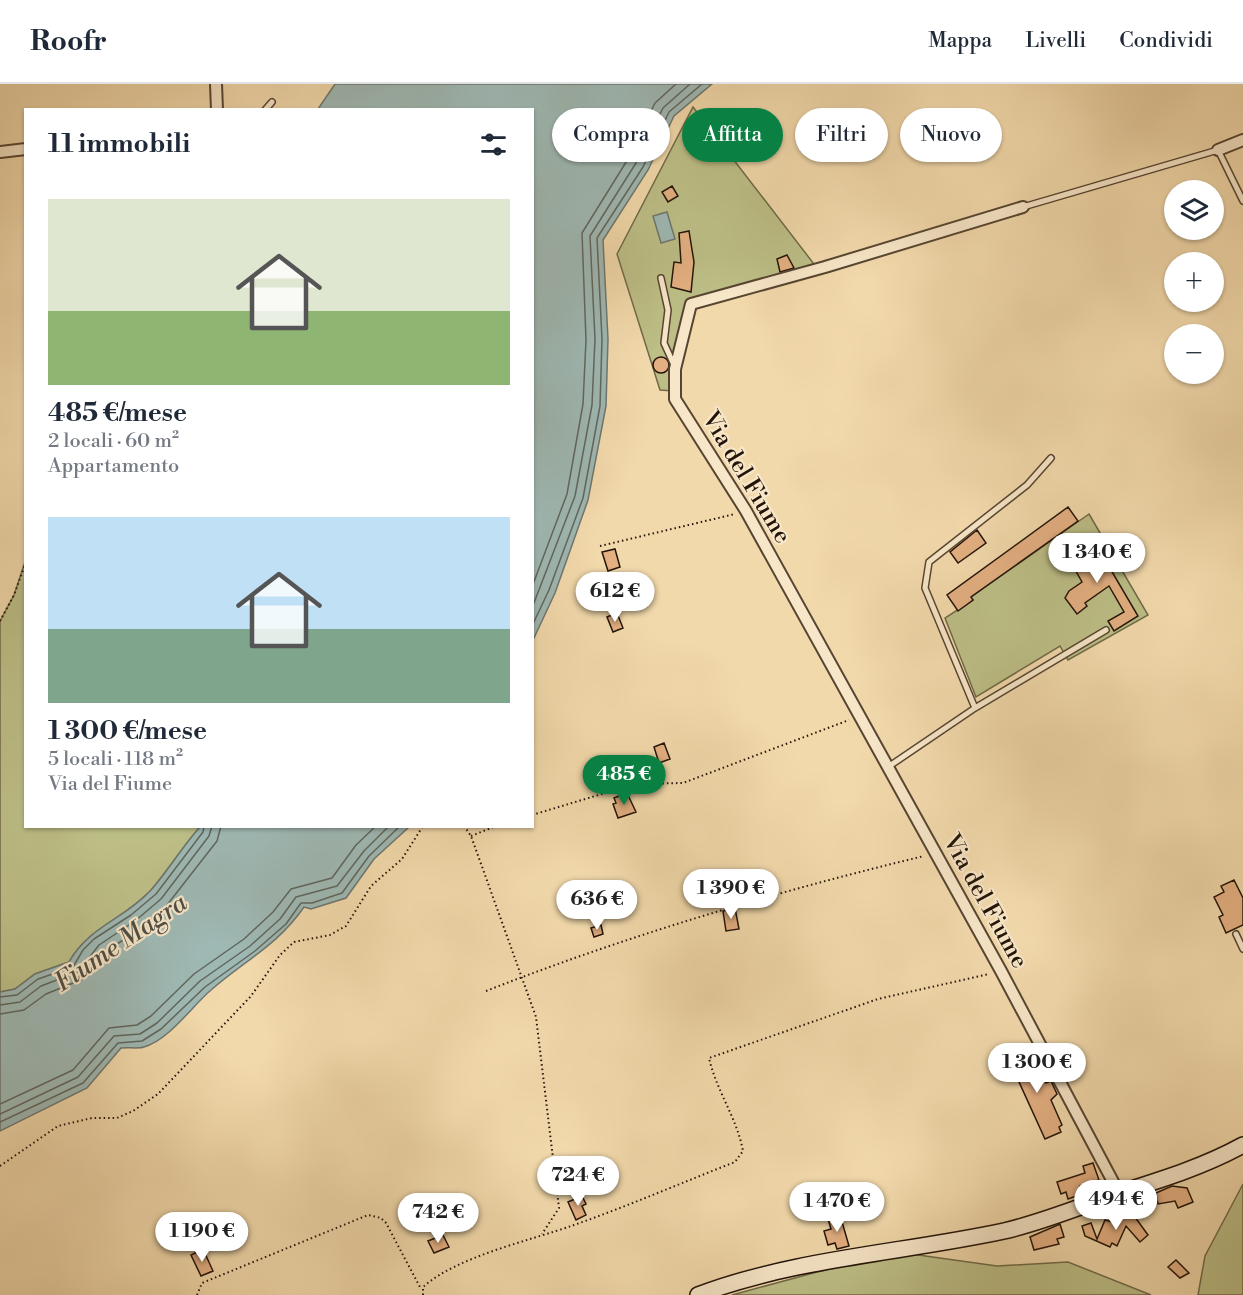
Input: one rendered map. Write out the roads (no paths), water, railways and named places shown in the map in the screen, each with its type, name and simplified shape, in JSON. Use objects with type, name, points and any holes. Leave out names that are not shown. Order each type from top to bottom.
[{"type":"main road","points":[[698,1295],[733,1282],[829,1261],[1004,1231],[1182,1173],[1243,1145]]},
{"type":"street","points":[[216,84],[217,108]]},
{"type":"street","points":[[1218,150],[1243,140]]},
{"type":"street","points":[[0,152],[24,149]]},
{"type":"street","name":"Via del Fiume","points":[[1023,207],[825,267],[691,304],[675,369],[675,399],[746,511],[1001,971],[1119,1193]]},
{"type":"lane","points":[[267,108],[272,102]]},
{"type":"lane","points":[[1218,150],[1243,201]]},
{"type":"lane","name":"Via del Fiume","points":[[1023,207],[1218,150]]},
{"type":"lane","points":[[661,278],[668,310],[664,343],[675,369]]},
{"type":"lane","points":[[975,708],[925,588],[928,562],[1026,485],[1051,458]]},
{"type":"lane","points":[[888,767],[975,708],[1106,630]]},
{"type":"lane","points":[[1236,934],[1243,949]]},
{"type":"water","points":[[335,84],[712,84],[682,108],[670,124],[670,108],[552,108],[552,162],[652,162],[603,240],[608,339],[606,406],[588,500],[555,593],[534,638],[534,108],[319,108]]},
{"type":"water","points":[[667,212],[675,239],[661,243],[653,216]]},
{"type":"water","name":"Fiume Magra","points":[[199,828],[408,828],[374,859],[346,898],[311,909],[304,907],[283,932],[211,990],[162,1037],[144,1047],[121,1048],[87,1088],[0,1131],[0,992],[15,989],[35,974],[69,962],[77,950],[97,931],[142,899],[152,889]]}]
